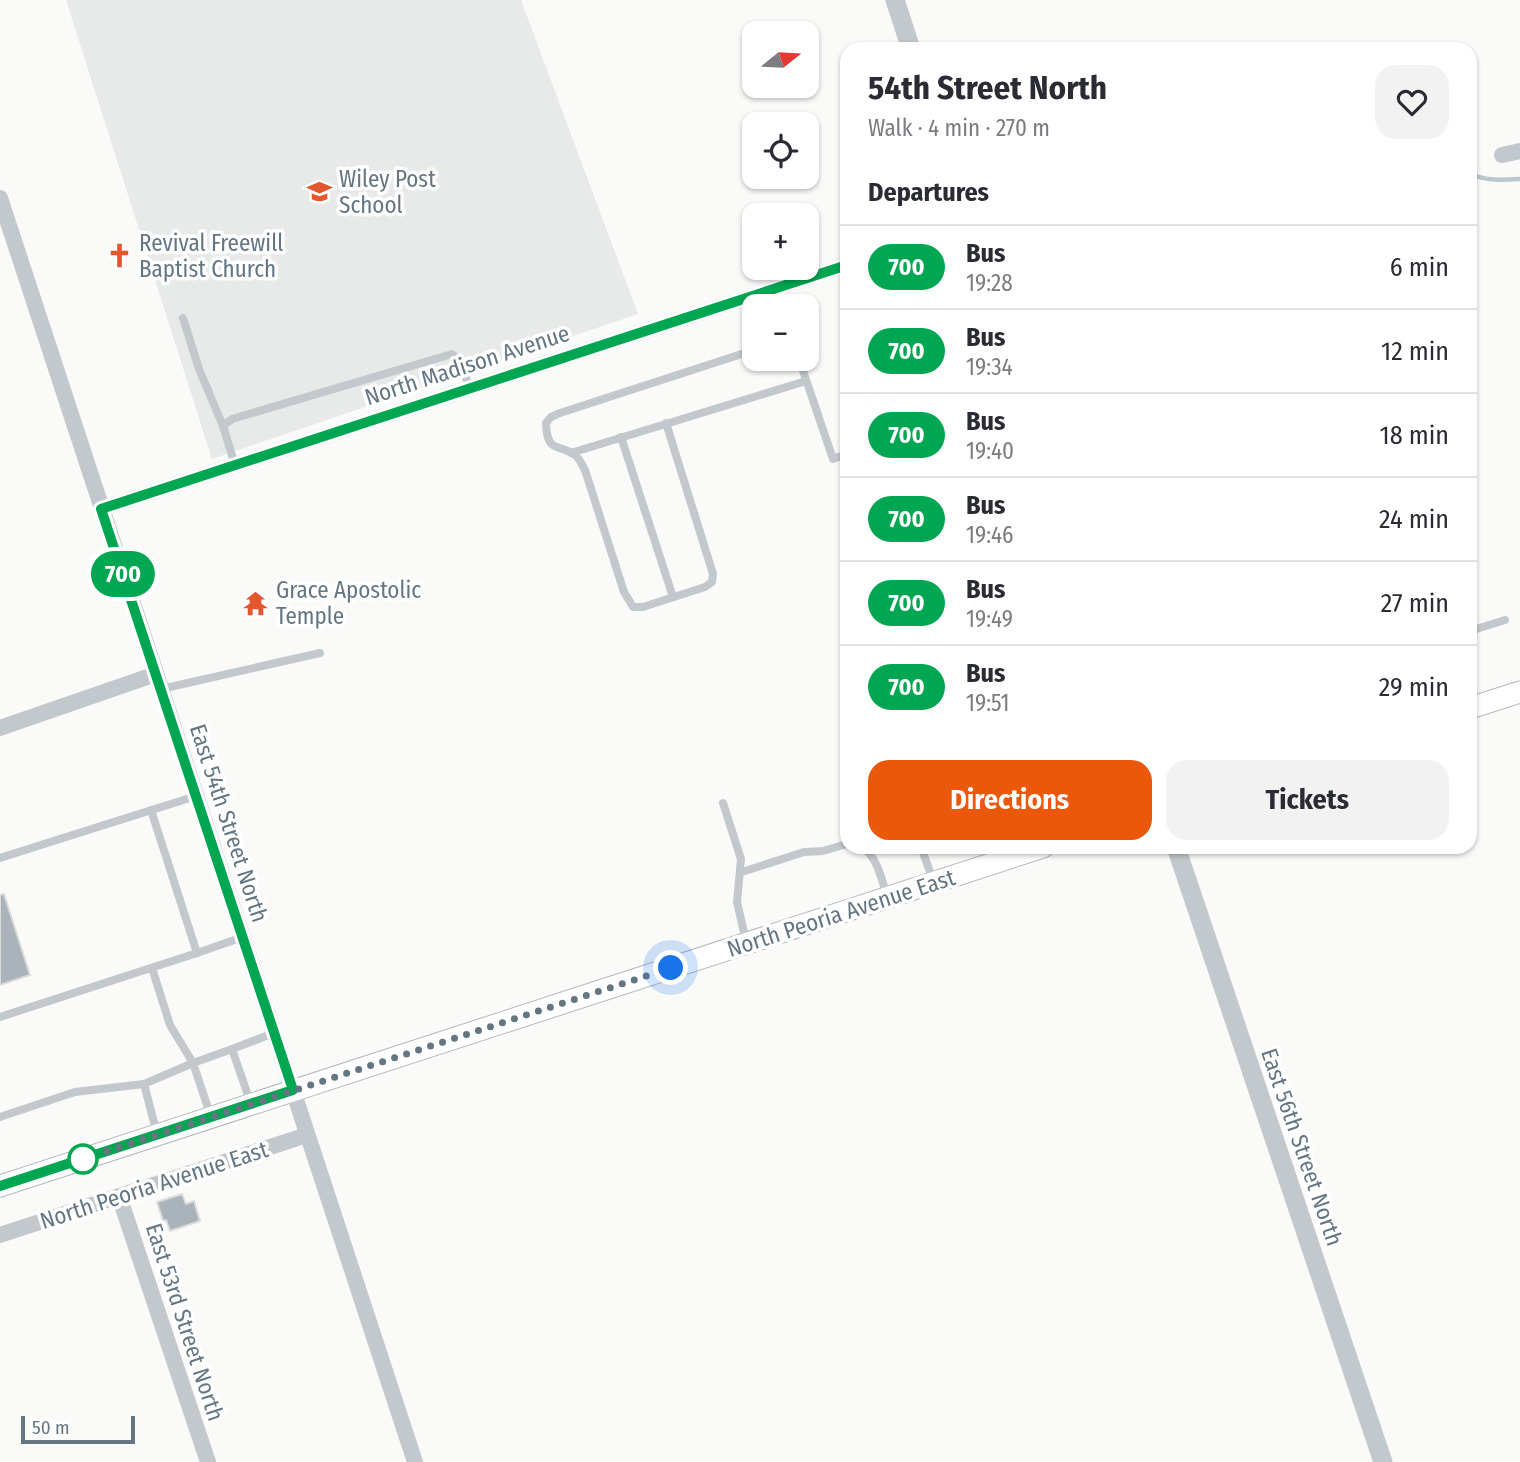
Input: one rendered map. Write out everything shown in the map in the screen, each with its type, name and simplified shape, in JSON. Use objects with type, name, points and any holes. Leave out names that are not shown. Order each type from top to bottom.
[{"type":"main road","points":[[1477,706],[1520,692]]},
{"type":"main road","name":"North Peoria Avenue East","points":[[0,1186],[1022,854]]},
{"type":"street","points":[[895,0],[909,42]]},
{"type":"street","points":[[1502,155],[1520,151]]},
{"type":"street","name":"East 54th Street North","points":[[0,198],[415,1462]]},
{"type":"street","name":"North Madison Avenue","points":[[101,509],[840,267]]},
{"type":"street","points":[[0,728],[159,681]]},
{"type":"street","name":"East 56th Street North","points":[[1178,854],[1383,1462]]},
{"type":"street","name":"North Peoria Avenue East","points":[[0,1235],[307,1135]]},
{"type":"street","name":"East 53rd Street North","points":[[119,1196],[208,1462]]},
{"type":"lane","points":[[774,289],[776,294]]},
{"type":"lane","points":[[183,318],[235,465]]},
{"type":"lane","points":[[223,426],[232,419],[452,354],[459,360],[470,388]]},
{"type":"lane","points":[[666,423],[713,574],[712,582],[705,587],[643,607],[633,607],[627,601],[585,470],[579,458],[551,445],[546,434],[546,424],[551,417],[742,354]]},
{"type":"lane","points":[[803,371],[833,459],[840,456]]},
{"type":"lane","points":[[571,453],[806,381]]},
{"type":"lane","points":[[621,437],[674,597]]},
{"type":"lane","points":[[1477,629],[1504,620]]},
{"type":"lane","points":[[159,681],[320,653]]},
{"type":"lane","points":[[0,858],[196,796]]},
{"type":"lane","points":[[723,803],[739,850],[742,872],[737,902],[747,943]]},
{"type":"lane","points":[[151,810],[197,953]]},
{"type":"lane","points":[[742,872],[804,852],[823,851],[840,846]]},
{"type":"lane","points":[[871,854],[887,898]]},
{"type":"lane","points":[[924,854],[934,883]]},
{"type":"lane","points":[[0,1017],[243,937]]},
{"type":"lane","points":[[152,968],[170,1025],[194,1063],[211,1117]]},
{"type":"lane","points":[[0,1117],[75,1092],[144,1084],[274,1033]]},
{"type":"lane","points":[[232,1049],[251,1104]]},
{"type":"lane","points":[[144,1084],[157,1135]]},
{"type":"shaded area","points":[[66,0],[521,0],[638,314],[212,459]]},
{"type":"building","points":[[4,894],[30,975],[0,985],[0,895]]},
{"type":"building","points":[[182,1194],[186,1204],[194,1201],[200,1221],[170,1231],[166,1220],[163,1221],[157,1202]]},
{"type":"waterway","points":[[1477,176],[1501,180],[1520,179]]},
{"type":"bus line","name":"700","points":[[0,1186],[293,1090],[101,509],[840,267]]},
{"type":"place","name":"Wiley Post School","points":[[319,192]]},
{"type":"place","name":"Revival Freewill Baptist Church","points":[[119,256]]},
{"type":"place","name":"Grace Apostolic Temple","points":[[256,603]]},
{"type":"route","points":[[83,1159],[671,968]]}]
